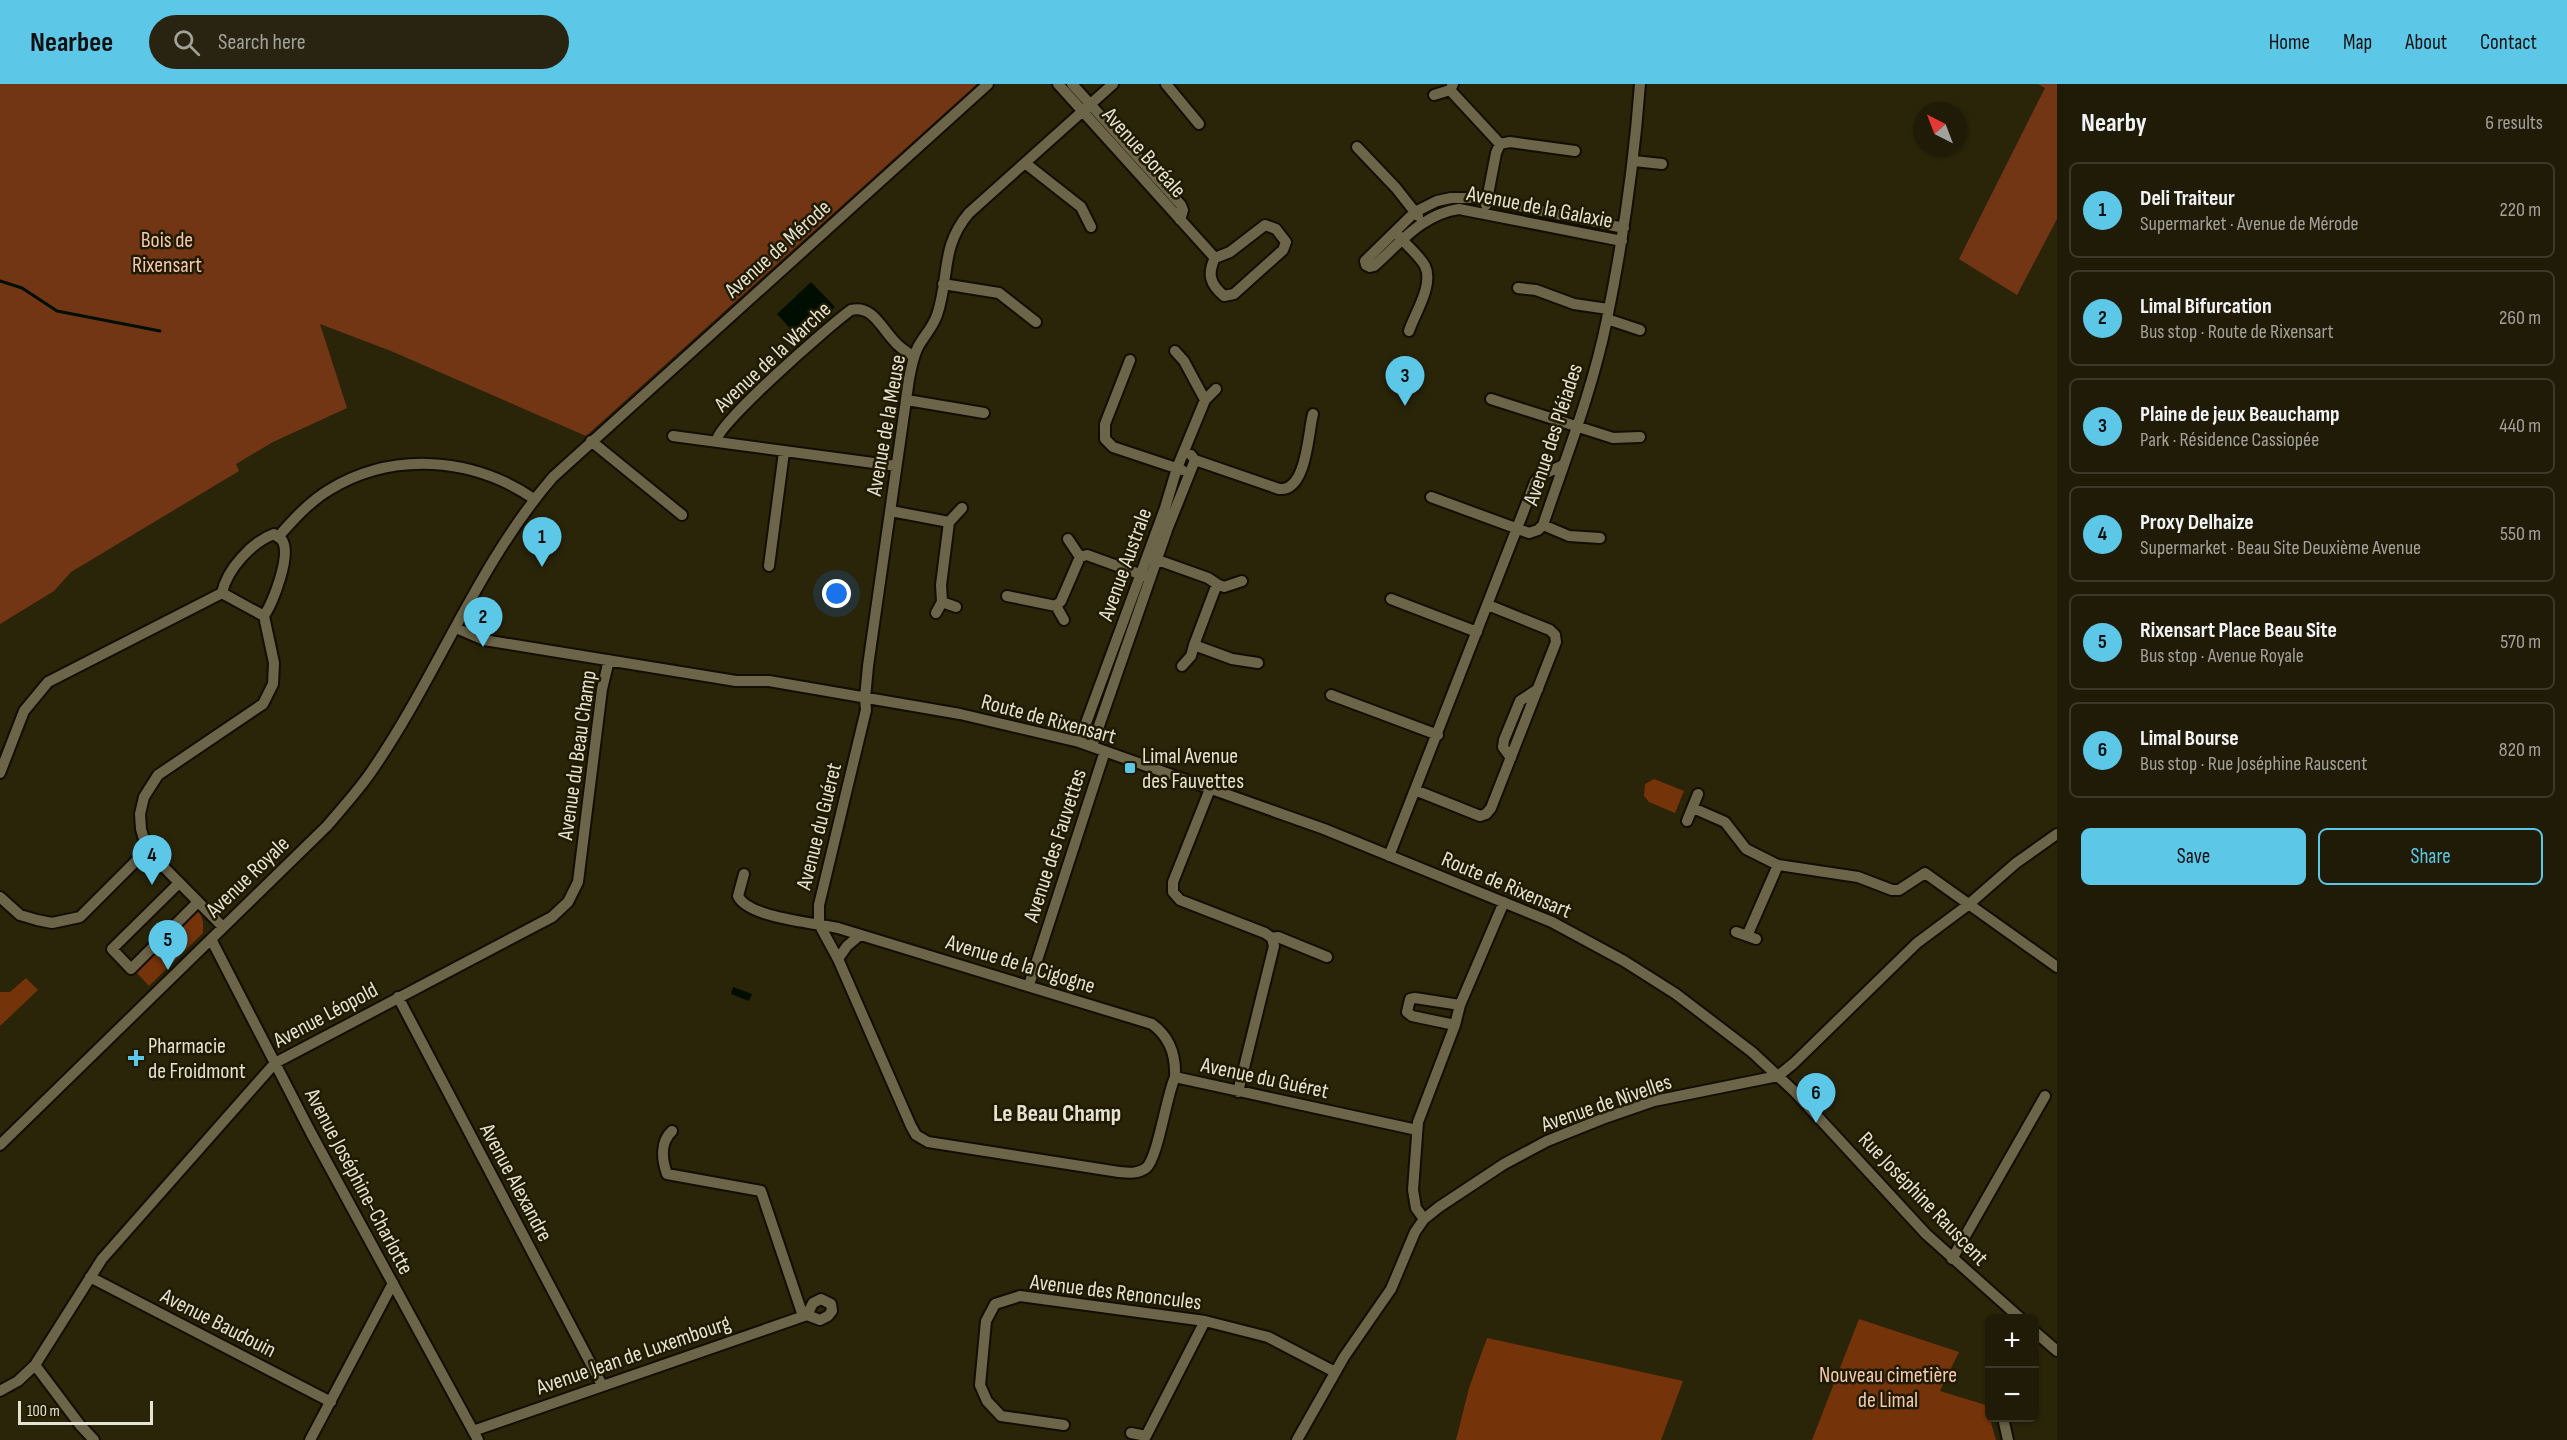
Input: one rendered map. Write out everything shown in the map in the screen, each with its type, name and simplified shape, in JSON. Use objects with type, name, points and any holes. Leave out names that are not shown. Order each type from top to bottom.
[{"type":"street","name":"Avenue de Mérode","points":[[456,628],[498,551],[534,499],[591,441],[988,84]]},
{"type":"street","name":"Avenue Boréale","points":[[1058,84],[1086,107]]},
{"type":"street","name":"Avenue Boréale","points":[[1072,84],[1086,107],[1180,220],[1215,258]]},
{"type":"street","name":"Avenue de la Meuse","points":[[865,698],[896,466],[914,357],[936,316],[950,245],[960,224],[975,207],[1113,84]]},
{"type":"street","points":[[1166,84],[1199,124]]},
{"type":"street","name":"Avenue des Pléiades","points":[[1389,856],[1517,527],[1529,533],[1538,530],[1543,525],[1577,426],[1608,314],[1622,241],[1635,160],[1640,84]]},
{"type":"street","points":[[1434,95],[1451,87],[1500,144]]},
{"type":"street","points":[[1500,144],[1510,142],[1575,152]]},
{"type":"street","points":[[1484,212],[1496,153],[1500,144]]},
{"type":"street","points":[[1357,147],[1396,188],[1422,222]]},
{"type":"street","points":[[1635,160],[1662,164]]},
{"type":"street","points":[[1025,163],[1081,207],[1090,226]]},
{"type":"street","name":"Avenue de la Galaxie","points":[[1622,241],[1484,212],[1453,210],[1436,214],[1422,222],[1374,266],[1366,265],[1367,256],[1415,212],[1444,199],[1472,197],[1624,228]]},
{"type":"street","points":[[1265,225],[1276,229],[1286,242],[1283,250],[1230,296],[1224,296],[1211,281],[1210,272],[1215,258],[1230,252],[1265,225]]},
{"type":"street","points":[[1395,231],[1424,264],[1427,273],[1426,285],[1409,331]]},
{"type":"street","points":[[943,284],[999,293],[1036,322]]},
{"type":"street","points":[[1518,288],[1536,290],[1608,314],[1640,330]]},
{"type":"street","name":"Avenue de la Warche","points":[[717,440],[717,435],[729,420],[851,310],[868,311],[897,345],[914,357]]},
{"type":"street","points":[[1174,351],[1184,361],[1205,400]]},
{"type":"street","points":[[1130,360],[1105,424],[1104,439],[1113,447],[1188,472]]},
{"type":"street","name":"Avenue Australe","points":[[1079,742],[1177,468],[1205,400],[1216,389]]},
{"type":"street","points":[[1491,399],[1613,438],[1640,437]]},
{"type":"street","points":[[907,400],[984,412]]},
{"type":"street","points":[[1184,450],[1195,460],[1279,489],[1288,489],[1296,482],[1303,463],[1310,441],[1313,414]]},
{"type":"street","name":"Avenue de la Warche","points":[[673,436],[717,440],[784,452],[896,466]]},
{"type":"street","points":[[591,441],[682,515]]},
{"type":"street","points":[[769,566],[784,452]]},
{"type":"street","name":"Avenue Australe","points":[[1092,747],[1188,472],[1195,460]]},
{"type":"street","points":[[278,537],[294,518],[327,490],[361,475],[405,464],[437,462],[470,469],[520,489],[534,499]]},
{"type":"street","points":[[1431,497],[1517,527],[1535,482],[1540,476],[1563,465]]},
{"type":"street","points":[[936,613],[942,602],[941,585],[949,522],[962,508]]},
{"type":"street","points":[[891,511],[949,522]]},
{"type":"street","points":[[1543,525],[1569,536],[1600,538]]},
{"type":"street","points":[[0,773],[24,711],[48,682],[222,592],[228,578],[251,546],[274,534],[284,547],[284,561],[264,616],[274,663],[273,684],[267,697],[255,712],[166,769],[149,786],[140,814],[141,829],[147,850],[223,927]]},
{"type":"street","points":[[1068,539],[1080,556]]},
{"type":"street","points":[[1080,556],[1087,555],[1151,579]]},
{"type":"street","points":[[1147,555],[1208,578],[1224,587],[1242,581]]},
{"type":"street","points":[[1056,606],[1061,601],[1080,556]]},
{"type":"street","points":[[1182,666],[1191,656],[1216,584]]},
{"type":"street","points":[[222,592],[264,616]]},
{"type":"street","points":[[1007,596],[1056,606],[1065,620]]},
{"type":"street","points":[[1390,599],[1477,632]]},
{"type":"street","points":[[942,602],[956,607]]},
{"type":"street","points":[[1415,790],[1480,816],[1486,814],[1491,808],[1511,758],[1556,642],[1555,635],[1550,630],[1488,605]]},
{"type":"street","name":"Route de Rixensart","points":[[456,628],[484,640],[736,681],[769,681],[1001,723],[1079,742],[1324,829],[1552,922],[1640,971],[1676,994],[1719,1026],[1778,1076]]},
{"type":"street","name":"Avenue Royale","points":[[0,1145],[327,826],[370,773],[456,628]]},
{"type":"street","points":[[1194,645],[1232,659],[1258,663]]},
{"type":"street","name":"Avenue du Beau Champ","points":[[582,855],[602,689],[609,660]]},
{"type":"street","points":[[1331,695],[1438,735]]},
{"type":"street","name":"Avenue du Guéret","points":[[865,698],[866,710],[819,905],[819,924],[838,959],[911,1126],[922,1139],[933,1144],[1119,1172],[1138,1172],[1148,1166],[1155,1154],[1168,1094],[1175,1077],[1417,1130]]},
{"type":"street","name":"Avenue des Fauvettes","points":[[1029,986],[1105,751]]},
{"type":"street","points":[[1210,789],[1173,882],[1173,892],[1180,900],[1265,933],[1272,938],[1274,946],[1238,1092]]},
{"type":"street","points":[[1687,821],[1698,794]]},
{"type":"street","points":[[1693,808],[1725,822],[1746,849],[1778,865],[1858,877],[1892,890],[1899,890],[1925,873],[2057,966]]},
{"type":"street","name":"Avenue de Nivelles","points":[[1297,1440],[1335,1372],[1391,1289],[1415,1232],[1424,1219],[1504,1164],[1569,1132],[1654,1101],[1778,1076],[1917,944],[1968,905],[2016,863],[2057,834]]},
{"type":"street","points":[[0,897],[20,915],[37,920],[52,922],[80,917],[147,850]]},
{"type":"street","name":"Avenue Léopold","points":[[0,1391],[18,1381],[35,1365],[102,1259],[274,1064],[552,917],[564,908],[573,895],[578,882],[582,855]]},
{"type":"street","points":[[1736,932],[1752,938],[1778,865]]},
{"type":"street","name":"Avenue de la Cigogne","points":[[744,874],[738,896],[744,904],[760,911],[799,922],[819,924],[1152,1024],[1163,1033],[1169,1043],[1174,1058],[1175,1077]]},
{"type":"street","points":[[179,883],[112,950],[131,969],[198,902]]},
{"type":"street","points":[[1424,1219],[1416,1208],[1413,1191],[1417,1130],[1460,1005],[1504,902]]},
{"type":"street","points":[[838,959],[847,946],[860,936]]},
{"type":"street","points":[[1272,938],[1278,937],[1327,957]]},
{"type":"street","name":"Avenue Joséphine-Charlotte","points":[[211,939],[274,1064],[475,1435]]},
{"type":"street","name":"Avenue Alexandre","points":[[398,997],[602,1385]]},
{"type":"street","points":[[1455,1025],[1412,1016],[1407,1012],[1410,999],[1460,1005]]},
{"type":"street","name":"Rue Joséphine Rauscent","points":[[1778,1076],[1918,1226],[2015,1314]]},
{"type":"street","points":[[1952,1258],[2045,1096]]},
{"type":"street","name":"Avenue Jean de Luxembourg","points":[[475,1435],[602,1385],[805,1316],[761,1191],[667,1174],[664,1163],[664,1141],[672,1131]]},
{"type":"street","name":"Avenue Baudouin","points":[[90,1277],[331,1402]]},
{"type":"street","points":[[310,1440],[393,1283]]},
{"type":"street","name":"Avenue des Renoncules","points":[[1064,1425],[1001,1416],[987,1401],[980,1385],[986,1321],[995,1304],[1020,1296],[1205,1321],[1268,1337],[1335,1372]]},
{"type":"street","points":[[1131,1433],[1146,1436],[1205,1321]]},
{"type":"street","points":[[2039,1335],[2057,1351]]},
{"type":"street","points":[[35,1365],[94,1440]]},
{"type":"street","points":[[2004,1422],[2008,1440]]},
{"type":"green space","name":"Bois de Rixensart","points":[[0,84],[977,84],[586,436],[391,351],[320,324],[347,408],[273,442],[236,464],[239,471],[71,572],[54,591],[0,624]]},
{"type":"green space","points":[[2038,84],[2057,84],[2057,219],[2017,295],[1959,259],[2045,88]]},
{"type":"green space","points":[[1654,779],[1684,791],[1675,813],[1649,802],[1644,796],[1645,784]]},
{"type":"green space","points":[[199,910],[203,922],[203,933],[149,986],[136,972]]},
{"type":"green space","points":[[26,978],[38,990],[0,1026],[0,992],[10,992]]},
{"type":"green space","name":"Nouveau cimetière de Limal","points":[[1859,1319],[1959,1352],[1940,1391],[1985,1405],[1985,1422],[1992,1422],[1996,1440],[1812,1440]]},
{"type":"green space","points":[[1487,1338],[1683,1381],[1661,1440],[1456,1440],[1469,1388]]},
{"type":"shaded area","points":[[811,282],[835,307],[800,339],[777,314]]},
{"type":"shaded area","points":[[733,987],[752,994],[749,1001],[731,994]]},
{"type":"waterway","points":[[0,281],[22,288],[57,311],[160,331]]},
{"type":"place","name":"Plaine de jeux Beauchamp","points":[[1405,406]]},
{"type":"place","name":"Deli Traiteur","points":[[542,567]]},
{"type":"place","name":"Limal Bifurcation","points":[[483,647]]},
{"type":"place","name":"Limal Avenue des Fauvettes","points":[[1130,768]]},
{"type":"place","name":"Proxy Delhaize","points":[[152,885]]},
{"type":"place","name":"Rixensart Place Beau Site","points":[[168,970]]},
{"type":"place","name":"Pharmacie de Froidmont","points":[[136,1058]]},
{"type":"place","name":"Limal Bourse","points":[[1816,1123]]},
{"type":"district","name":"Le Beau Champ","points":[[1057,1113]]}]
